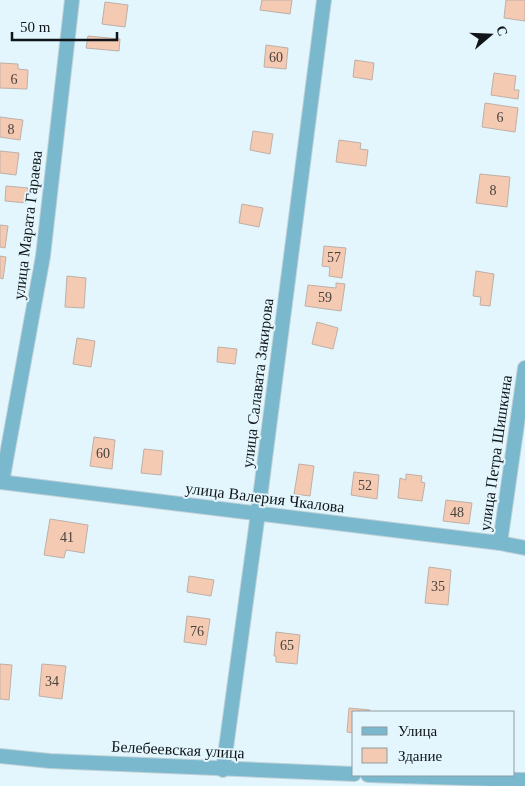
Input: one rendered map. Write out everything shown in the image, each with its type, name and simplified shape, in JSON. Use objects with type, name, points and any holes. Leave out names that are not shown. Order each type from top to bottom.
[{"type":"street","name":"улица Марата Гараева","points":[[1,482],[42,256],[72,0]]},
{"type":"street","name":"улица Салавата Закирова","points":[[223,770],[324,0]]},
{"type":"street","name":"улица Петра Шишкина","points":[[500,543],[525,368]]},
{"type":"street","name":"улица Валерия Чкалова","points":[[1,482],[500,543],[525,548]]},
{"type":"street","name":"Белебеевская улица","points":[[0,756],[50,761],[223,770],[352,774]]},
{"type":"street","points":[[399,776],[525,780]]},
{"type":"building","points":[[262,0],[292,0],[290,14],[260,10]]},
{"type":"building","points":[[506,0],[525,0],[525,21],[504,18]]},
{"type":"building","points":[[105,2],[128,5],[125,27],[102,24]]},
{"type":"building","points":[[88,36],[120,39],[119,51],[86,48]]},
{"type":"building","points":[[266,45],[288,48],[286,69],[264,67]]},
{"type":"building","points":[[355,60],[374,63],[372,80],[353,77]]},
{"type":"building","points":[[0,63],[18,64],[18,69],[28,70],[27,89],[0,88]]},
{"type":"building","points":[[494,73],[516,76],[514,90],[519,90],[518,99],[491,95]]},
{"type":"building","points":[[485,103],[518,108],[515,132],[482,127]]},
{"type":"building","points":[[0,117],[23,120],[20,140],[0,137]]},
{"type":"building","points":[[253,131],[273,134],[270,154],[250,150]]},
{"type":"building","points":[[339,140],[361,143],[360,149],[368,150],[366,166],[336,162]]},
{"type":"building","points":[[0,151],[19,153],[16,175],[0,173]]},
{"type":"building","points":[[480,174],[510,177],[507,207],[476,203]]},
{"type":"building","points":[[6,186],[28,188],[27,203],[5,201]]},
{"type":"building","points":[[242,204],[263,208],[259,227],[239,223]]},
{"type":"building","points":[[0,225],[8,226],[5,248],[0,247]]},
{"type":"building","points":[[324,246],[346,248],[342,278],[329,276],[330,267],[322,266]]},
{"type":"building","points":[[0,256],[6,257],[3,279],[0,278]]},
{"type":"building","points":[[476,271],[494,274],[490,306],[480,305],[481,297],[473,296]]},
{"type":"building","points":[[67,276],[86,278],[84,308],[65,307]]},
{"type":"building","points":[[336,283],[345,284],[341,311],[305,306],[308,285],[336,288]]},
{"type":"building","points":[[317,322],[338,328],[333,349],[312,344]]},
{"type":"building","points":[[77,338],[95,341],[91,367],[73,364]]},
{"type":"building","points":[[218,347],[237,349],[235,364],[217,362]]},
{"type":"building","points":[[94,437],[115,440],[112,469],[90,466]]},
{"type":"building","points":[[144,449],[163,451],[161,475],[141,473]]},
{"type":"building","points":[[299,464],[314,466],[310,496],[294,494]]},
{"type":"building","points":[[354,472],[379,475],[377,499],[351,495]]},
{"type":"building","points":[[406,474],[422,476],[421,482],[425,483],[422,501],[398,498],[400,478],[406,480]]},
{"type":"building","points":[[446,500],[472,503],[469,524],[443,521]]},
{"type":"building","points":[[50,519],[88,525],[84,553],[66,550],[64,558],[44,555]]},
{"type":"building","points":[[429,567],[451,570],[448,605],[425,603]]},
{"type":"building","points":[[189,576],[214,580],[211,596],[187,592]]},
{"type":"building","points":[[187,616],[210,619],[206,645],[184,642]]},
{"type":"building","points":[[276,632],[300,635],[297,664],[276,662],[276,656],[274,656]]},
{"type":"building","points":[[0,664],[12,665],[9,700],[0,699]]},
{"type":"building","points":[[42,664],[66,666],[62,699],[39,696]]},
{"type":"building","points":[[349,708],[370,710],[352,711],[352,733],[347,732]]}]
